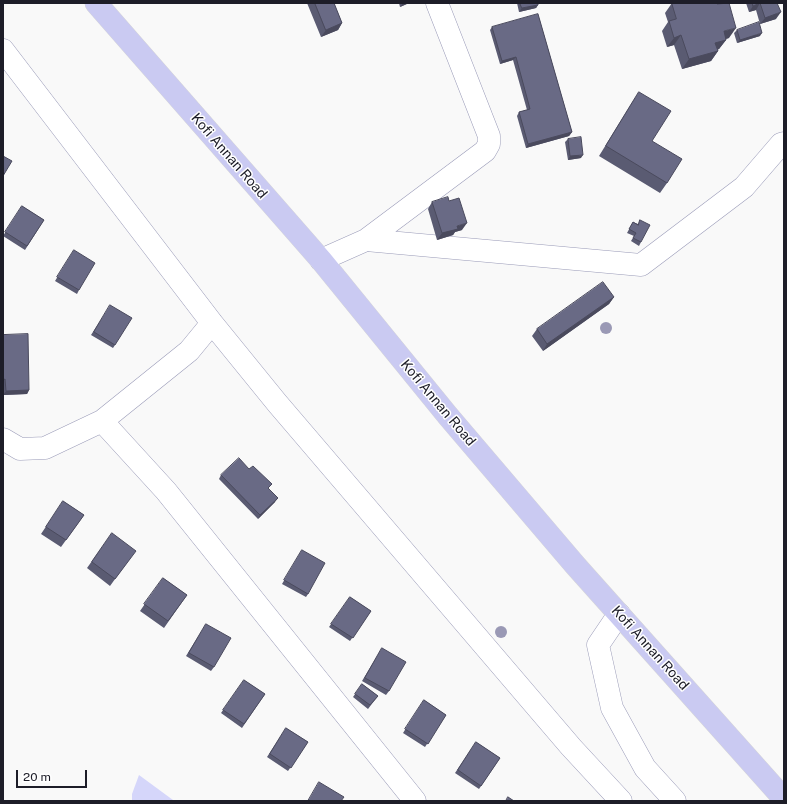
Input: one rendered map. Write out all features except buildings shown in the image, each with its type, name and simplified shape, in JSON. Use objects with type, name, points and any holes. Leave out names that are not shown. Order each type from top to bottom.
[{"type":"main road","name":"Kofi Annan Road","points":[[96,3],[321,260],[448,416],[619,614],[784,799]]},
{"type":"street","points":[[321,260],[366,240],[485,151],[489,144],[489,136],[437,3]]},
{"type":"street","points":[[3,50],[212,324],[277,403],[570,747],[621,801]]},
{"type":"street","points":[[366,240],[641,265],[744,187],[781,144],[784,143]]},
{"type":"street","points":[[3,439],[20,449],[45,448],[102,421],[189,351],[212,324]]},
{"type":"street","points":[[102,421],[166,491],[415,801]]},
{"type":"street","points":[[619,614],[598,645],[612,708],[645,768],[675,801]]},
{"type":"shaded area","points":[[139,775],[174,801],[132,801],[132,794]]}]
